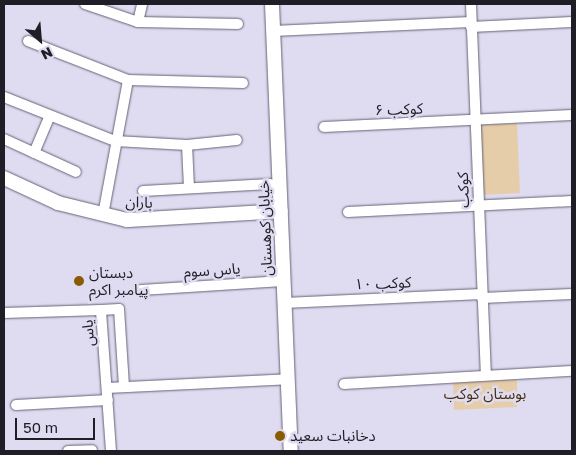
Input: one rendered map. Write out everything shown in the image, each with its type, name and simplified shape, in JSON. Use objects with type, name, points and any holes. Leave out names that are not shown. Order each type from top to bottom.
[{"type":"street","points":[[85,4],[138,22],[238,24]]},
{"type":"street","points":[[138,22],[142,4]]},
{"type":"street","name":"خیابان کوهستان","points":[[272,4],[291,451]]},
{"type":"street","name":"کوکب","points":[[471,4],[486,375]]},
{"type":"street","points":[[274,31],[572,22]]},
{"type":"street","points":[[28,41],[128,80],[243,83]]},
{"type":"street","points":[[103,215],[115,141],[128,80]]},
{"type":"street","points":[[4,97],[49,118],[115,141],[187,145],[237,140]]},
{"type":"street","name":"کوکب ۶","points":[[324,127],[572,115]]},
{"type":"street","points":[[34,153],[49,118]]},
{"type":"street","points":[[4,139],[76,172]]},
{"type":"street","points":[[187,145],[189,188]]},
{"type":"street","name":"باران","points":[[4,178],[58,203],[103,215],[151,220],[281,210]]},
{"type":"street","points":[[143,191],[270,184]]},
{"type":"street","points":[[348,212],[572,202]]},
{"type":"street","name":"یاس سوم","points":[[141,290],[284,281]]},
{"type":"street","name":"کوکب ۱۰","points":[[284,303],[572,294]]},
{"type":"street","name":"یاس","points":[[111,451],[101,310],[119,309],[124,387]]},
{"type":"street","points":[[4,314],[101,310]]},
{"type":"street","points":[[344,384],[486,375],[572,372]]},
{"type":"street","points":[[107,388],[288,379]]},
{"type":"street","points":[[16,405],[108,400]]},
{"type":"street","points":[[68,451],[92,450]]},
{"type":"green space","points":[[517,123],[520,193],[482,195],[479,125]]},
{"type":"green space","name":"بوستان کوکب","points":[[517,377],[517,407],[454,410],[453,380]]},
{"type":"place","name":"دبستان پیامبر اکرم","points":[[79,281]]},
{"type":"place","name":"دخانبات سعید","points":[[280,436]]}]
